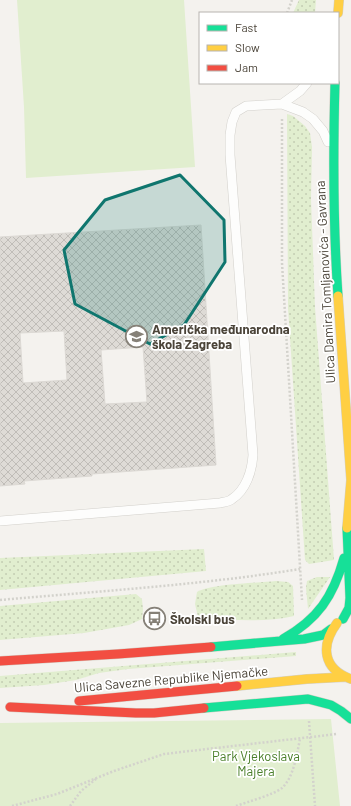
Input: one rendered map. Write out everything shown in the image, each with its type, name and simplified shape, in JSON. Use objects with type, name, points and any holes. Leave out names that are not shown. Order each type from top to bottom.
[{"type":"street","points":[[338,12],[339,0]]},
{"type":"street","name":"Ulica Damira Tomljanovića - Gavrana","points":[[335,84],[333,152],[335,268],[351,480],[348,526],[350,598],[347,618]]},
{"type":"street","points":[[278,641],[303,627],[322,609],[336,583],[348,541]]},
{"type":"street","points":[[0,660],[118,654],[314,638],[323,635],[347,618]]},
{"type":"street","points":[[332,629],[327,638],[325,647],[330,665],[337,672],[349,679]]},
{"type":"street","name":"Ulica Savezne Republike Njemačke","points":[[0,708],[307,679],[349,679]]},
{"type":"street","points":[[10,707],[103,713],[129,713],[308,699],[322,701],[333,705],[351,719]]},
{"type":"lane","points":[[282,104],[300,91],[306,84]]},
{"type":"lane","points":[[0,521],[220,503],[231,500],[246,484],[252,465],[252,439],[230,155],[230,135],[232,122],[236,112],[246,106],[282,104],[303,112],[313,119],[323,131],[333,152]]},
{"type":"path","points":[[287,12],[292,0]]},
{"type":"path","points":[[282,104],[282,263],[302,608]]},
{"type":"path","points":[[0,600],[187,584],[300,569]]},
{"type":"path","points":[[309,716],[315,806]]},
{"type":"path","points":[[12,806],[57,794],[98,777],[164,754],[340,734]]},
{"type":"path","points":[[236,806],[260,798],[282,788],[291,776],[300,739]]},
{"type":"path","points":[[70,806],[82,791],[98,777]]},
{"type":"highlighted area","points":[[180,175],[224,220],[225,262],[184,325],[150,344],[75,304],[64,250],[105,200]]},
{"type":"green space","points":[[17,0],[184,0],[195,167],[26,178],[24,107]]},
{"type":"green space","points":[[299,0],[316,0],[315,12],[293,12]]},
{"type":"green space","points":[[287,114],[293,116],[305,126],[310,133],[312,147],[311,199],[315,307],[334,560],[309,564],[305,560],[288,308]]},
{"type":"green space","points":[[204,549],[206,571],[0,590],[0,558]]},
{"type":"green space","points":[[317,577],[330,577],[308,609],[306,588],[307,581]]},
{"type":"green space","points":[[276,581],[288,582],[293,586],[294,616],[270,620],[234,620],[198,617],[195,604],[197,592],[203,589]]},
{"type":"green space","points":[[136,594],[142,599],[142,619],[129,625],[84,633],[0,640],[0,606]]},
{"type":"green space","points":[[296,652],[296,656],[128,669],[99,673],[76,680],[44,685],[0,688],[0,676]]},
{"type":"green space","name":"Park Vjekoslava Majera","points":[[331,719],[340,806],[0,806],[0,723]]},
{"type":"building","points":[[201,225],[216,465],[92,474],[92,476],[24,481],[25,484],[0,486],[0,237]],"holes":[[[64,331],[67,380],[23,383],[20,333]],[[143,347],[147,402],[105,404],[101,350]]]},
{"type":"traffic: fast","points":[[335,84],[334,190],[338,296]]},
{"type":"traffic: fast","points":[[343,619],[349,608],[350,598],[347,528]]},
{"type":"traffic: fast","points":[[283,639],[306,623],[322,606],[335,584],[344,558]]},
{"type":"traffic: fast","points":[[211,647],[304,639],[323,635],[331,629]]},
{"type":"traffic: fast","points":[[204,708],[308,699],[331,705],[351,719]]},
{"type":"traffic: slow","points":[[338,12],[339,0]]},
{"type":"traffic: slow","points":[[338,296],[351,480],[347,528]]},
{"type":"traffic: slow","points":[[337,623],[328,640],[327,656],[335,669],[342,675],[351,679]]},
{"type":"traffic: slow","points":[[237,686],[345,677]]},
{"type":"traffic: jam","points":[[0,661],[211,647]]},
{"type":"traffic: jam","points":[[79,701],[237,686]]},
{"type":"traffic: jam","points":[[10,707],[136,713],[154,713],[204,708]]},
{"type":"place","name":"Američka međunarodna škola Zagreba","points":[[137,336]]},
{"type":"place","name":"Školski bus","points":[[155,619]]}]
